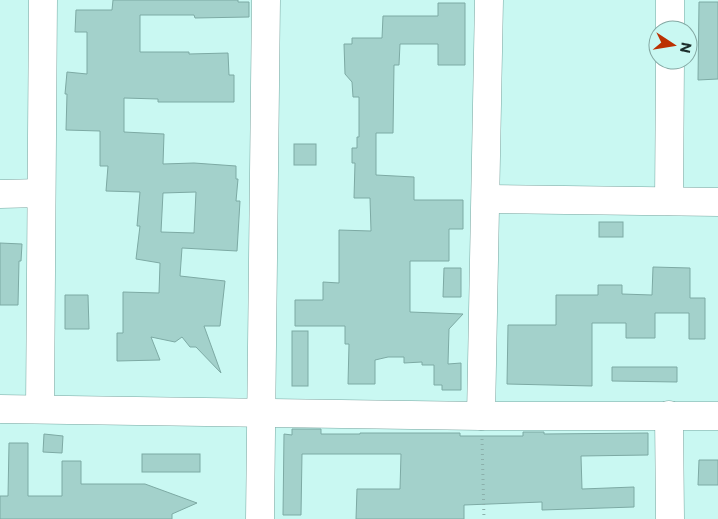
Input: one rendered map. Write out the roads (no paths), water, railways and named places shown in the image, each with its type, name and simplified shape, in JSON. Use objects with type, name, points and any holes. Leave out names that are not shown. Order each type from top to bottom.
[{"type":"street","points":[[40,409],[40,194],[43,0]]},
{"type":"street","points":[[260,519],[266,0]]},
{"type":"street","points":[[482,416],[489,0]]},
{"type":"street","points":[[670,0],[670,20]]},
{"type":"street","points":[[670,70],[670,201]]},
{"type":"street","points":[[0,194],[40,194]]},
{"type":"street","points":[[487,199],[718,202]]},
{"type":"street","points":[[0,409],[261,414],[718,416]]},
{"type":"street","points":[[669,415],[670,519]]}]
